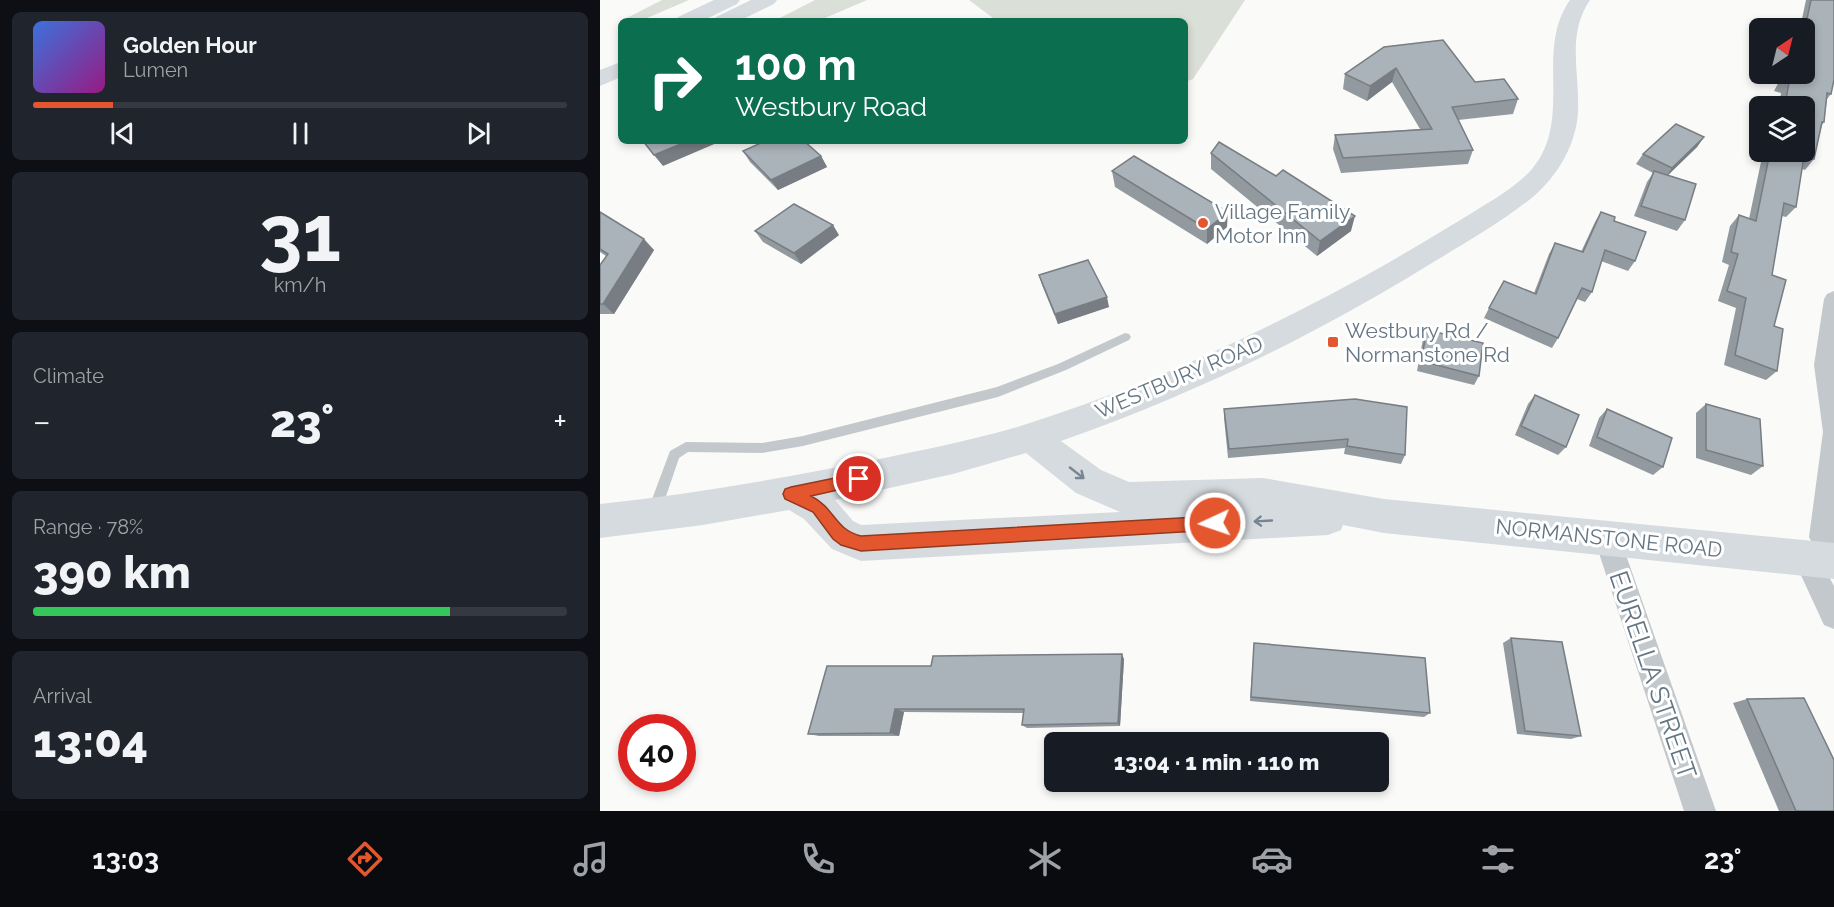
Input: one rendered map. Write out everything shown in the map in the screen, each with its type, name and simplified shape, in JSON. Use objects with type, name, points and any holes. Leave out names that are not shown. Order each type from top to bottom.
[{"type":"main road","points":[[691,18],[730,0]]},
{"type":"main road","points":[[729,18],[767,0]]},
{"type":"main road","name":"WESTBURY ROAD","points":[[600,521],[653,516],[791,494],[950,460],[1031,437],[1132,400],[1229,359],[1290,330],[1421,257],[1518,195],[1538,178],[1550,162],[1563,130],[1566,111],[1565,37],[1575,5],[1580,0]]},
{"type":"main road","points":[[600,60],[618,51]]},
{"type":"main road","points":[[600,79],[618,70]]},
{"type":"main road","name":"NORMANSTONE ROAD","points":[[1031,437],[1094,486],[1111,494],[1129,498],[1263,494],[1384,516],[1824,560]]},
{"type":"main road","name":"NORMANSTONE ROAD","points":[[791,494],[818,507],[838,533],[847,540],[861,543],[1384,516]]},
{"type":"street","points":[[1834,299],[1826,365],[1834,432],[1822,537],[1834,615]]},
{"type":"street","name":"EURELLA STREET","points":[[1607,538],[1700,811]]},
{"type":"lane","points":[[653,516],[674,455],[686,447],[762,448],[803,441],[998,392],[1062,368],[1125,337]]},
{"type":"shaded area","points":[[662,0],[689,0],[647,18],[627,18]]},
{"type":"shaded area","points":[[815,0],[867,0],[825,18],[780,18]]},
{"type":"shaded area","points":[[969,0],[1245,0],[1193,79],[1188,81],[1188,18],[993,18]]},
{"type":"building","points":[[1811,0],[1834,0],[1834,80],[1831,94],[1827,93],[1824,122],[1822,122],[1815,154],[1815,96],[1787,96],[1789,84],[1815,84],[1815,18],[1807,18]]},
{"type":"building","points":[[1443,40],[1475,82],[1504,79],[1518,99],[1452,107],[1473,150],[1343,158],[1335,135],[1432,129],[1396,68],[1370,86],[1345,74],[1384,47]]},
{"type":"building","points":[[1676,124],[1704,137],[1672,168],[1643,154]]},
{"type":"building","points":[[1219,142],[1276,176],[1283,170],[1355,216],[1320,241],[1211,153]]},
{"type":"building","points":[[645,144],[681,144],[654,155]]},
{"type":"building","points":[[758,144],[807,144],[821,156],[771,180],[743,151]]},
{"type":"building","points":[[1134,156],[1228,212],[1207,229],[1112,171]]},
{"type":"building","points":[[1768,162],[1803,162],[1796,207],[1784,203],[1772,275],[1786,280],[1774,326],[1783,329],[1777,371],[1735,355],[1746,298],[1727,291],[1738,254],[1731,252],[1739,215],[1756,221]]},
{"type":"building","points":[[1654,171],[1696,184],[1685,220],[1641,206]]},
{"type":"building","points":[[794,204],[833,225],[794,253],[755,231]]},
{"type":"building","points":[[600,212],[644,239],[603,304],[600,304],[600,265],[608,254],[600,249]]},
{"type":"building","points":[[1601,212],[1615,217],[1614,221],[1646,232],[1635,261],[1605,250],[1592,292],[1582,288],[1558,338],[1489,308],[1504,281],[1536,294],[1555,243],[1583,252]]},
{"type":"building","points":[[1088,260],[1107,297],[1055,314],[1039,275]]},
{"type":"building","points":[[1427,330],[1483,343],[1479,376],[1421,361]]},
{"type":"building","points":[[1535,395],[1579,415],[1566,447],[1521,426]]},
{"type":"building","points":[[1355,399],[1407,407],[1405,455],[1347,446],[1348,439],[1229,449],[1224,409]]},
{"type":"building","points":[[1706,404],[1760,419],[1763,466],[1706,450]]},
{"type":"building","points":[[1607,409],[1672,438],[1663,467],[1597,437]]},
{"type":"building","points":[[1511,638],[1562,642],[1581,736],[1525,731]]},
{"type":"building","points":[[1254,643],[1425,658],[1430,713],[1251,697]]},
{"type":"building","points":[[1122,654],[1118,723],[1022,725],[1024,709],[895,709],[890,733],[808,734],[827,666],[931,666],[933,656]]},
{"type":"building","points":[[1804,698],[1834,760],[1834,811],[1796,811],[1747,699]]},
{"type":"place","name":"Village Family Motor Inn","points":[[1203,223]]},
{"type":"place","name":"Westbury Rd / Normanstone Rd","points":[[1333,342]]},
{"type":"route","points":[[859,479],[791,494],[818,507],[838,533],[847,540],[861,543],[1215,523]]}]
